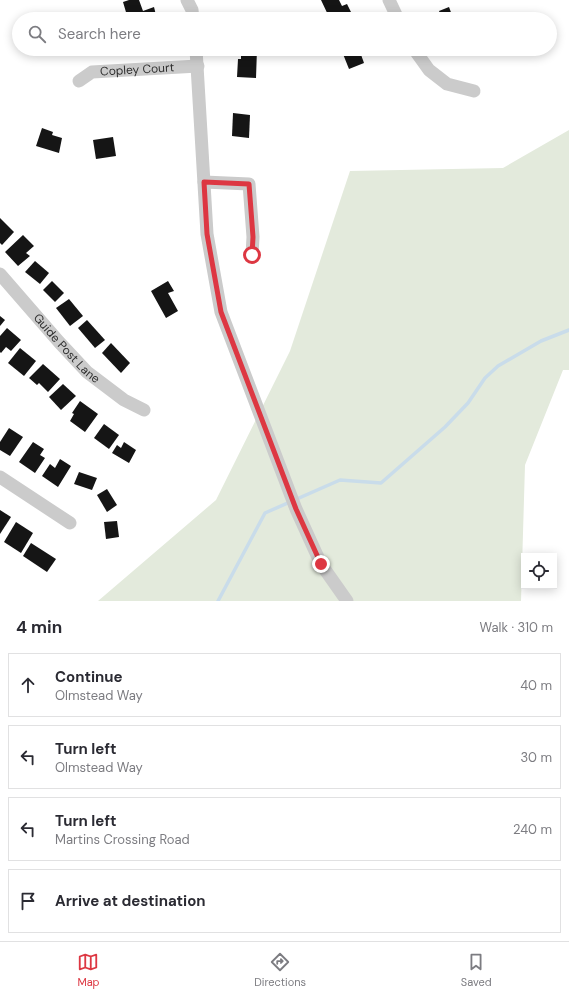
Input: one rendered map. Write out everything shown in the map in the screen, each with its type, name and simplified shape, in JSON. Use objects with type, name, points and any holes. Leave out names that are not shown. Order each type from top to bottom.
[{"type":"street","points":[[188,0],[192,12]]},
{"type":"street","points":[[389,0],[395,12]]},
{"type":"street","points":[[197,56],[207,234],[221,312],[296,509],[321,564],[347,601]]},
{"type":"street","points":[[419,56],[429,70],[448,84],[474,91]]},
{"type":"street","name":"Copley Court","points":[[78,81],[92,72],[198,66]]},
{"type":"street","points":[[204,182],[249,184],[253,237],[252,255]]},
{"type":"street","name":"Guide Post Lane","points":[[0,274],[87,372],[124,400],[144,410]]},
{"type":"street","points":[[0,477],[70,523]]},
{"type":"shaded area","points":[[569,130],[569,370],[563,370],[525,465],[522,553],[521,553],[521,601],[98,601],[216,500],[290,351],[350,171],[503,168]]},
{"type":"building","points":[[129,0],[139,0],[143,11],[154,7],[155,12],[126,12],[123,2]]},
{"type":"building","points":[[321,0],[339,0],[342,6],[347,4],[351,12],[327,12]]},
{"type":"building","points":[[449,7],[451,12],[439,12]]},
{"type":"building","points":[[241,56],[257,56],[256,78],[237,77],[238,59],[241,59]]},
{"type":"building","points":[[344,56],[362,56],[364,63],[349,69]]},
{"type":"building","points":[[233,113],[250,115],[249,138],[232,136]]},
{"type":"building","points":[[42,128],[53,132],[52,135],[62,138],[59,153],[36,146]]},
{"type":"building","points":[[113,137],[116,156],[96,159],[93,140]]},
{"type":"building","points":[[0,218],[14,232],[2,245],[0,243]]},
{"type":"building","points":[[23,235],[34,246],[26,253],[30,256],[18,266],[5,252]]},
{"type":"building","points":[[35,261],[49,273],[40,284],[25,272]]},
{"type":"building","points":[[52,281],[64,293],[55,302],[43,290]]},
{"type":"building","points":[[168,281],[174,291],[168,293],[178,311],[166,318],[151,291]]},
{"type":"building","points":[[69,299],[83,316],[70,326],[56,308]]},
{"type":"building","points":[[0,316],[5,320],[0,326]]},
{"type":"building","points":[[87,320],[105,340],[95,348],[78,328]]},
{"type":"building","points":[[7,328],[21,340],[11,351],[6,347],[1,353],[0,336]]},
{"type":"building","points":[[111,343],[130,363],[121,373],[102,353]]},
{"type":"building","points":[[20,348],[36,361],[24,376],[8,363]]},
{"type":"building","points":[[43,364],[60,379],[48,392],[39,383],[37,385],[29,378]]},
{"type":"building","points":[[63,384],[76,396],[61,410],[49,397]]},
{"type":"building","points":[[80,401],[98,414],[85,432],[70,421],[74,414],[72,413]]},
{"type":"building","points":[[104,424],[119,435],[109,449],[94,438]]},
{"type":"building","points":[[9,428],[23,437],[10,456],[0,450],[0,442]]},
{"type":"building","points":[[33,442],[44,449],[40,455],[45,458],[35,473],[19,462]]},
{"type":"building","points":[[124,442],[136,450],[129,463],[112,453],[117,445],[121,448]]},
{"type":"building","points":[[60,459],[71,466],[58,487],[42,476],[50,464],[55,468]]},
{"type":"building","points":[[79,472],[97,478],[92,490],[74,484]]},
{"type":"building","points":[[107,489],[117,505],[107,512],[97,495]]},
{"type":"building","points":[[0,510],[11,517],[0,534]]},
{"type":"building","points":[[117,521],[119,537],[106,539],[104,522]]},
{"type":"building","points":[[16,522],[33,533],[21,553],[4,542]]},
{"type":"building","points":[[31,543],[56,559],[47,572],[23,556]]},
{"type":"waterway","points":[[218,601],[265,513],[340,480],[381,483],[445,427],[468,403],[485,378],[498,366],[541,341],[569,330]]},
{"type":"route","points":[[252,255],[253,237],[249,184],[204,182],[207,234],[221,312],[296,509],[321,564]]}]
